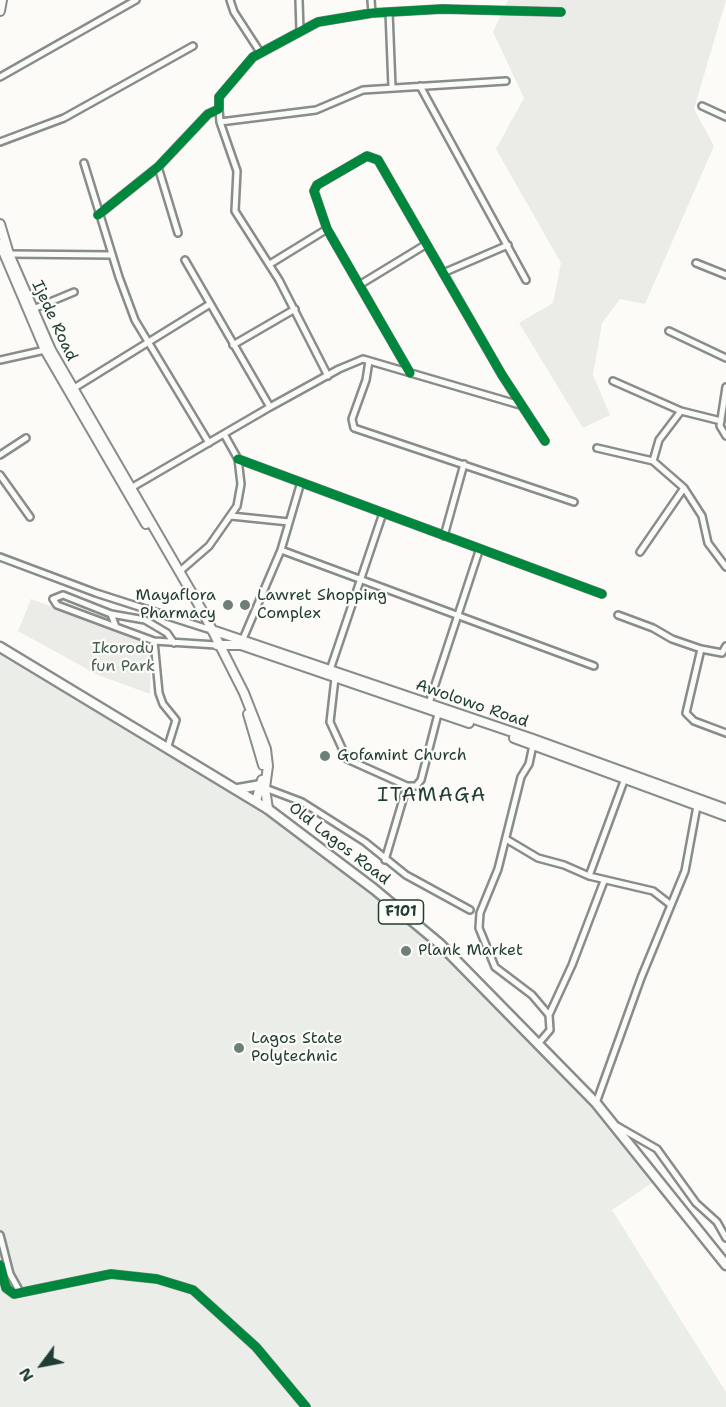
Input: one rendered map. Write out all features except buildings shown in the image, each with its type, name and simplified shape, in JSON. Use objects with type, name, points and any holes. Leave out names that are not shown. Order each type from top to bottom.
[{"type":"main road","points":[[0,11],[2,0]]},
{"type":"main road","name":"Ijede Road","points":[[0,224],[5,259],[33,309],[90,425]]},
{"type":"main road","name":"Ijede Road","points":[[0,244],[45,350],[90,425]]},
{"type":"main road","points":[[90,425],[131,488],[218,645],[257,738],[264,764],[263,787],[268,809]]},
{"type":"main road","points":[[90,425],[210,630]]},
{"type":"main road","name":"Awolowo Road","points":[[210,630],[243,639],[429,703],[726,809]]},
{"type":"main road","name":"Awolowo Road","points":[[218,645],[241,645],[532,745],[624,781],[726,816]]},
{"type":"main road","name":"Old Lagos Road","points":[[0,647],[168,746],[268,809],[374,889],[440,944],[596,1103],[726,1265]]},
{"type":"main road","points":[[238,789],[263,787]]},
{"type":"main road","points":[[256,801],[263,787]]},
{"type":"street","points":[[0,77],[136,0]]},
{"type":"street","points":[[230,0],[234,12],[260,52]]},
{"type":"street","points":[[299,0],[300,31]]},
{"type":"street","points":[[371,0],[372,13]]},
{"type":"street","points":[[442,0],[442,9]]},
{"type":"street","points":[[328,376],[270,264],[235,211],[237,171],[220,122],[219,97],[243,66],[260,52],[329,19],[372,13],[442,9],[561,12]]},
{"type":"street","points":[[388,12],[392,87]]},
{"type":"street","points":[[0,142],[64,118],[193,46]]},
{"type":"street","points":[[220,122],[316,110],[355,92],[392,87],[506,81]]},
{"type":"street","points":[[420,86],[526,280]]},
{"type":"street","points":[[702,106],[726,117]]},
{"type":"street","points":[[98,215],[158,167],[208,114],[219,109]]},
{"type":"street","points":[[410,373],[361,284],[327,229],[317,203],[315,191],[317,185],[346,167],[373,156],[378,160],[425,245],[520,405],[545,441]]},
{"type":"street","points":[[84,164],[98,215],[135,320],[209,443]]},
{"type":"street","points":[[158,167],[177,233]]},
{"type":"street","points":[[270,264],[327,229]]},
{"type":"street","points":[[361,284],[425,245]]},
{"type":"street","points":[[443,273],[508,245]]},
{"type":"street","points":[[5,259],[112,255]]},
{"type":"street","points":[[185,261],[270,407]]},
{"type":"street","points":[[696,264],[726,275]]},
{"type":"street","points":[[33,309],[74,292]]},
{"type":"street","points":[[72,390],[148,340],[210,304]]},
{"type":"street","points":[[232,345],[295,309]]},
{"type":"street","points":[[669,331],[726,358]]},
{"type":"street","points":[[0,360],[45,350]]},
{"type":"street","points":[[131,488],[270,407],[354,362],[369,360],[520,405]]},
{"type":"street","points":[[369,360],[366,380],[352,419],[354,428],[574,502]]},
{"type":"street","points":[[614,381],[681,411],[721,421]]},
{"type":"street","points":[[726,387],[721,421],[726,436]]},
{"type":"street","points":[[652,461],[660,440],[681,411]]},
{"type":"street","points":[[179,572],[209,546],[231,516],[239,496],[238,459],[224,434]]},
{"type":"street","points":[[0,455],[26,438]]},
{"type":"street","points":[[597,448],[652,461],[684,488],[702,516],[708,543],[726,567]]},
{"type":"street","points":[[238,459],[480,551],[602,594]]},
{"type":"street","points":[[444,536],[464,464]]},
{"type":"street","points":[[0,475],[30,517]]},
{"type":"street","points":[[243,639],[281,550],[301,482]]},
{"type":"street","points":[[640,552],[684,488]]},
{"type":"street","points":[[330,670],[383,513]]},
{"type":"street","points":[[231,516],[289,522]]},
{"type":"street","points":[[281,550],[594,666]]},
{"type":"street","points":[[429,703],[480,551]]},
{"type":"street","points":[[0,557],[96,593],[210,630]]},
{"type":"street","points":[[174,643],[167,633],[145,620],[111,614],[63,596],[53,599],[57,605],[154,641],[174,643],[218,645]]},
{"type":"street","points":[[111,614],[116,627]]},
{"type":"street","points":[[618,615],[701,649],[722,653],[726,646]]},
{"type":"street","points":[[154,641],[159,693],[176,722],[168,746]]},
{"type":"street","points":[[701,649],[686,713],[694,721],[726,732]]},
{"type":"street","points":[[335,678],[330,722],[347,759],[407,786],[416,786],[421,780],[438,714]]},
{"type":"street","points":[[532,745],[529,764],[520,777],[498,869],[480,913],[479,928],[495,967],[532,995],[549,1015]]},
{"type":"street","points":[[589,876],[624,781]]},
{"type":"street","points":[[385,860],[407,786]]},
{"type":"street","points":[[263,787],[302,802],[365,842],[406,875],[470,910]]},
{"type":"street","points":[[596,1103],[598,1090],[685,872],[697,806]]},
{"type":"street","points":[[506,839],[538,858],[604,881],[653,891],[671,905]]},
{"type":"street","points":[[539,1043],[550,1030],[549,1015],[576,956],[604,881]]},
{"type":"street","points":[[614,1124],[657,1149],[696,1203],[717,1222],[726,1238]]},
{"type":"street","points":[[0,1235],[10,1274],[20,1292]]},
{"type":"street","points":[[0,1265],[6,1288],[14,1294],[111,1274],[157,1279],[193,1290],[256,1347],[306,1407]]},
{"type":"shaded area","name":"Lagos State Polytechnic","points":[[0,655],[267,815],[355,876],[471,981],[538,1047],[599,1112],[652,1183],[612,1210],[726,1392],[726,1407],[0,1407]]},
{"type":"green space","points":[[508,0],[726,0],[694,109],[714,146],[645,304],[620,299],[602,323],[593,375],[610,415],[583,428],[519,323],[553,303],[561,263],[496,149],[524,98],[493,32]]},
{"type":"green space","name":"Ikorodu fun Park","points":[[31,599],[151,642],[150,694],[98,675],[18,631]]},
{"type":"cycle path","points":[[98,215],[158,167],[208,114],[219,109],[219,97],[253,57],[318,22],[372,13],[442,9],[561,12]]},
{"type":"cycle path","points":[[410,373],[327,229],[314,191],[317,185],[367,156],[378,160],[502,375],[545,441]]},
{"type":"cycle path","points":[[238,459],[602,594]]},
{"type":"cycle path","points":[[0,1265],[6,1288],[14,1294],[111,1274],[157,1279],[193,1290],[256,1347],[306,1407]]},
{"type":"place","name":"Mayaflora Pharmacy","points":[[228,605]]},
{"type":"place","name":"Lawret Shopping Complex","points":[[245,605]]},
{"type":"place","name":"Gofamint Church","points":[[325,756]]},
{"type":"place","name":"Plank Market","points":[[406,951]]},
{"type":"place","name":"Lagos State Polytechnic","points":[[239,1048]]},
{"type":"district","name":"ITAMAGA","points":[[432,796]]}]
